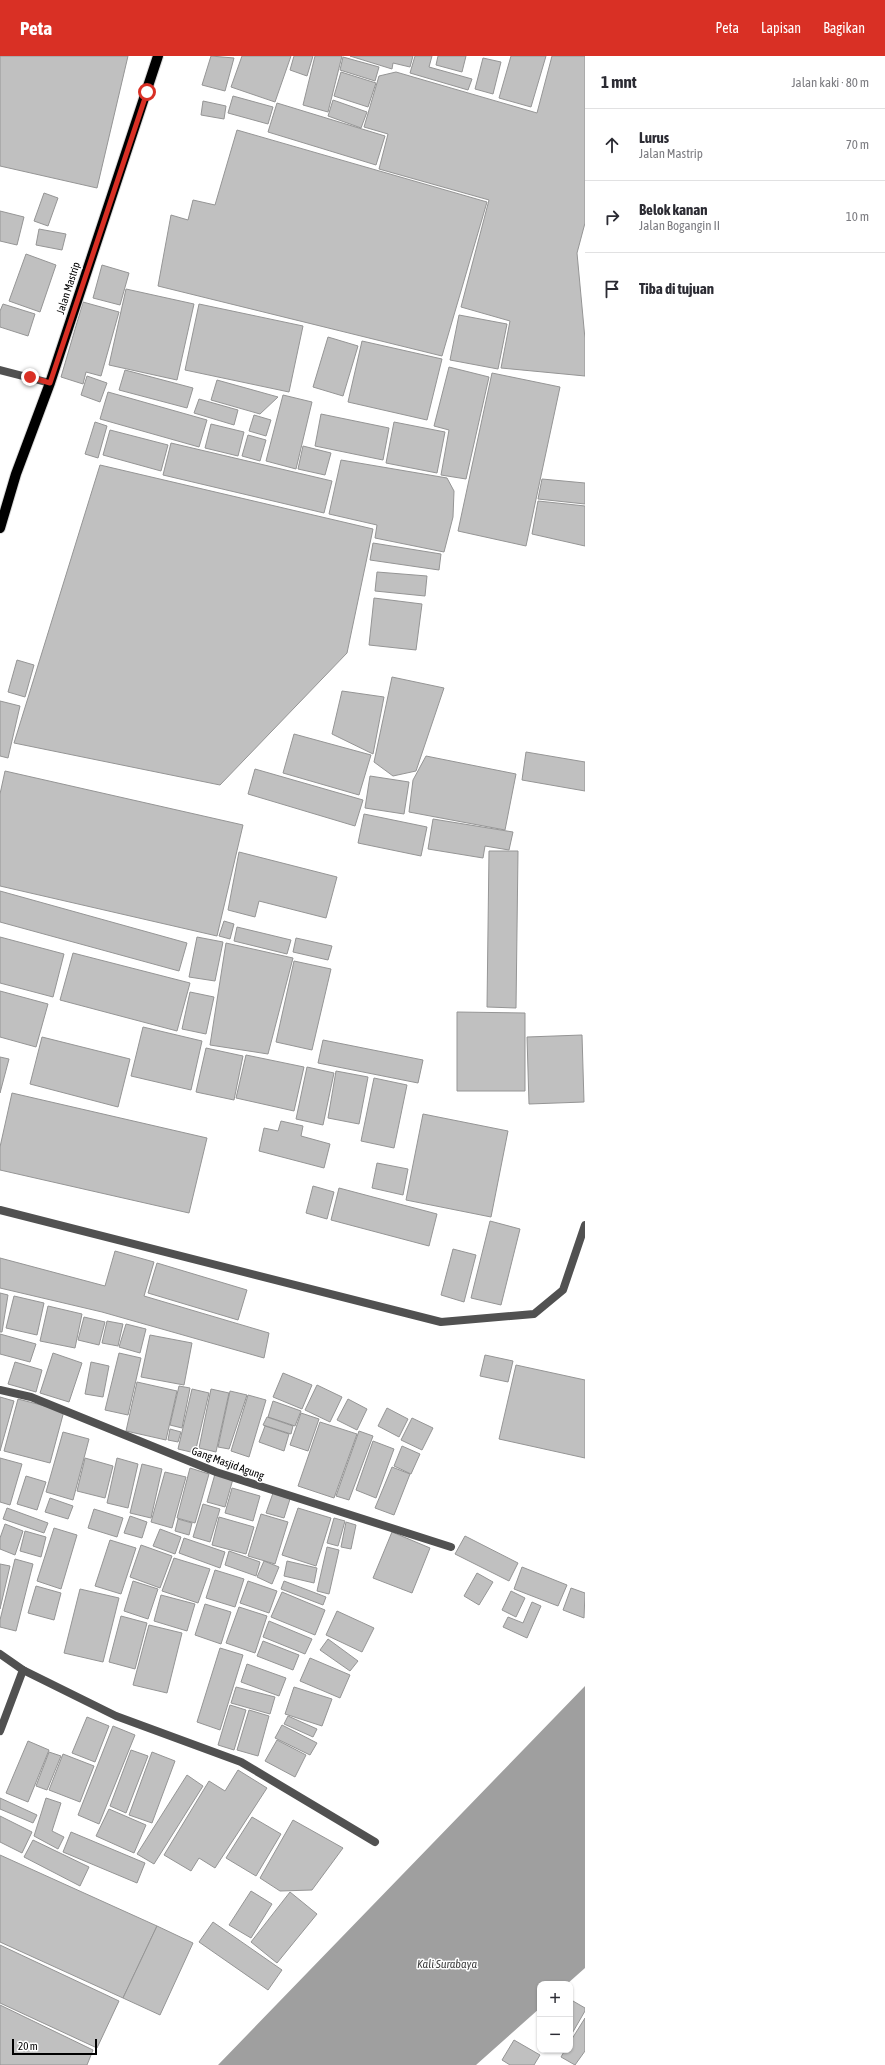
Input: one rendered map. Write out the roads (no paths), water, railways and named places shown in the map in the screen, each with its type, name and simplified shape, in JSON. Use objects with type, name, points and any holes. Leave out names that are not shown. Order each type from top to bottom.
[{"type":"main road","name":"Jalan Mastrip","points":[[0,528],[16,474],[50,383],[158,56]]},
{"type":"street","points":[[0,370],[50,383]]},
{"type":"street","points":[[0,1210],[440,1322],[534,1314],[563,1290],[585,1225]]},
{"type":"street","name":"Gang Masjid Agung","points":[[0,1390],[31,1397],[216,1472],[451,1547]]},
{"type":"street","points":[[0,1654],[23,1670],[116,1716],[241,1762],[374,1842]]},
{"type":"street","points":[[0,1731],[23,1670]]},
{"type":"water","name":"Kali Surabaya","points":[[585,1686],[585,1968],[570,1981],[537,1981],[537,2011],[476,2065],[218,2065]]}]
